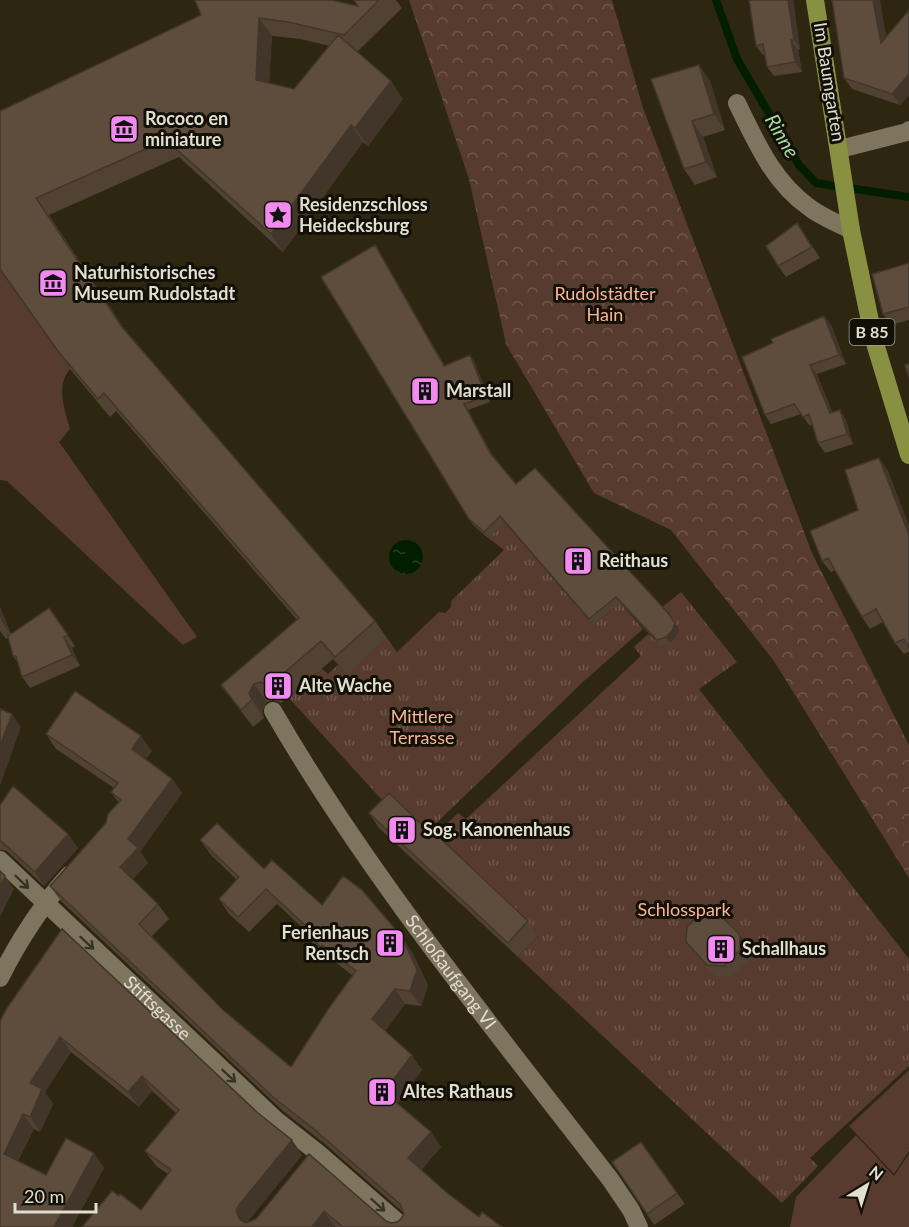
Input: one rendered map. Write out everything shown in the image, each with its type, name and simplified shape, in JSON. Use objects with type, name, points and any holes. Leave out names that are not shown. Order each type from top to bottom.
[{"type":"main road","name":"Im Baumgarten","points":[[815,0],[841,156]]},
{"type":"main road","name":"B 85","points":[[841,156],[851,230],[874,340],[909,455]]},
{"type":"street","points":[[737,103],[768,164],[786,189],[811,209],[851,230]]},
{"type":"street","points":[[841,156],[909,130]]},
{"type":"street","name":"Schloßaufgang VI","points":[[273,711],[303,763],[385,883],[428,943],[610,1179],[631,1210],[639,1227]]},
{"type":"street","name":"Stiftsgasse","points":[[0,861],[314,1158],[403,1227]]},
{"type":"street","points":[[0,978],[29,925],[44,903],[79,864]]},
{"type":"green space","name":"Rudolstädter Hain","points":[[409,0],[612,0],[643,108],[812,553],[909,745],[909,878],[774,661],[671,530],[594,493],[506,344],[469,179]]},
{"type":"green space","points":[[0,270],[70,369],[63,383],[62,398],[70,429],[59,442],[197,637],[183,645],[7,481],[0,480]]},
{"type":"green space","name":"Mittlere Terrasse","points":[[501,518],[593,625],[620,603],[643,629],[584,681],[426,833],[394,813],[288,697],[321,668],[328,674],[338,665],[347,674],[387,638],[397,652],[439,612],[445,613],[451,607],[451,601],[504,550],[488,538],[497,529]]},
{"type":"green space","name":"Schlosspark","points":[[681,592],[737,662],[699,689],[909,959],[909,1066],[810,1158],[818,1166],[782,1203],[518,957],[538,936],[434,836],[458,813],[466,819],[641,656],[634,647],[648,634],[660,643],[671,641],[677,633],[661,608]]},
{"type":"green space","points":[[909,1070],[909,1151],[894,1174],[849,1126]]},
{"type":"green space","points":[[856,1135],[894,1176],[909,1154],[909,1227],[790,1227],[796,1197]]},
{"type":"water","points":[[406,540],[418,545],[423,557],[418,569],[406,574],[394,569],[389,557],[394,545]]},
{"type":"building","points":[[195,0],[331,0],[358,6],[354,0],[379,0],[344,35],[259,18],[256,80],[294,89],[338,35],[391,81],[355,128],[351,125],[271,234],[166,140],[36,198],[122,327],[375,621],[335,657],[321,641],[269,686],[261,682],[254,684],[249,693],[252,700],[241,710],[221,685],[299,618],[104,393],[98,399],[58,351],[0,269],[0,111],[201,15]]},
{"type":"building","points":[[749,0],[788,0],[795,62],[767,67],[763,44],[756,46]]},
{"type":"building","points":[[832,0],[873,0],[881,43],[909,10],[909,74],[892,94],[844,78]]},
{"type":"building","points":[[699,65],[714,114],[692,121],[706,162],[684,169],[651,79]]},
{"type":"building","points":[[797,223],[812,247],[778,266],[766,246]]},
{"type":"building","points":[[375,245],[444,366],[470,355],[486,396],[464,404],[490,453],[516,484],[535,468],[668,613],[675,623],[672,631],[666,637],[657,640],[616,597],[589,619],[500,516],[484,532],[469,519],[321,277]]},
{"type":"building","points":[[909,263],[909,307],[883,314],[872,274]]},
{"type":"building","points":[[824,316],[839,355],[810,365],[830,413],[840,410],[847,434],[818,443],[809,414],[803,417],[794,404],[765,415],[742,357],[773,343],[771,339]]},
{"type":"building","points":[[909,364],[909,378],[905,365]]},
{"type":"building","points":[[879,458],[909,535],[909,648],[904,639],[895,643],[876,609],[862,617],[828,558],[822,561],[810,531],[858,510],[845,470]]},
{"type":"building","points":[[49,608],[68,635],[64,637],[72,655],[22,677],[8,636]]},
{"type":"building","points":[[75,691],[141,736],[132,749],[172,779],[128,839],[138,848],[120,867],[158,904],[139,924],[223,1010],[291,1067],[356,971],[305,933],[308,928],[266,889],[238,917],[219,899],[239,877],[200,840],[217,823],[264,869],[272,860],[322,905],[343,876],[362,890],[402,937],[417,970],[410,991],[395,989],[372,1019],[412,1055],[384,1092],[431,1132],[408,1158],[446,1192],[479,1217],[482,1212],[502,1227],[343,1227],[324,1211],[312,1227],[82,1227],[112,1191],[119,1196],[120,1194],[141,1210],[171,1170],[145,1151],[179,1110],[142,1076],[128,1092],[60,1037],[30,1083],[42,1089],[30,1117],[23,1114],[4,1154],[46,1175],[66,1138],[94,1153],[54,1227],[0,1227],[0,1021],[62,929],[258,1113],[292,1140],[239,1205],[236,1211],[240,1220],[246,1223],[256,1219],[309,1154],[386,1221],[397,1222],[404,1214],[400,1204],[315,1130],[273,1097],[50,886],[106,823],[108,814],[121,800],[111,792],[118,783],[46,734]]},
{"type":"building","points":[[0,709],[12,714],[0,746]]},
{"type":"building","points":[[13,786],[68,834],[35,872],[0,840],[0,805]]},
{"type":"building","points":[[389,793],[528,921],[508,943],[369,813]]},
{"type":"building","points":[[0,871],[5,876],[0,886]]},
{"type":"building","name":"Schallhaus","points":[[701,913],[718,913],[740,935],[740,950],[724,966],[707,965],[686,942],[687,927]]},
{"type":"building","points":[[641,1142],[677,1193],[647,1214],[612,1162]]},
{"type":"waterway","name":"Rinne","points":[[716,0],[737,59],[799,165],[816,183],[909,197]]},
{"type":"place","name":"Rococo en miniature","points":[[124,129]]},
{"type":"place","name":"Residenzschloss Heidecksburg","points":[[278,215]]},
{"type":"place","name":"Naturhistorisches Museum Rudolstadt","points":[[53,283]]},
{"type":"place","name":"Marstall","points":[[425,391]]},
{"type":"place","name":"Reithaus","points":[[578,561]]},
{"type":"place","name":"Alte Wache","points":[[278,686]]},
{"type":"place","name":"Sog. Kanonenhaus","points":[[402,830]]},
{"type":"place","name":"Ferienhaus Rentsch","points":[[390,943]]},
{"type":"place","name":"Schallhaus","points":[[721,949]]},
{"type":"place","name":"Altes Rathaus","points":[[382,1092]]}]
